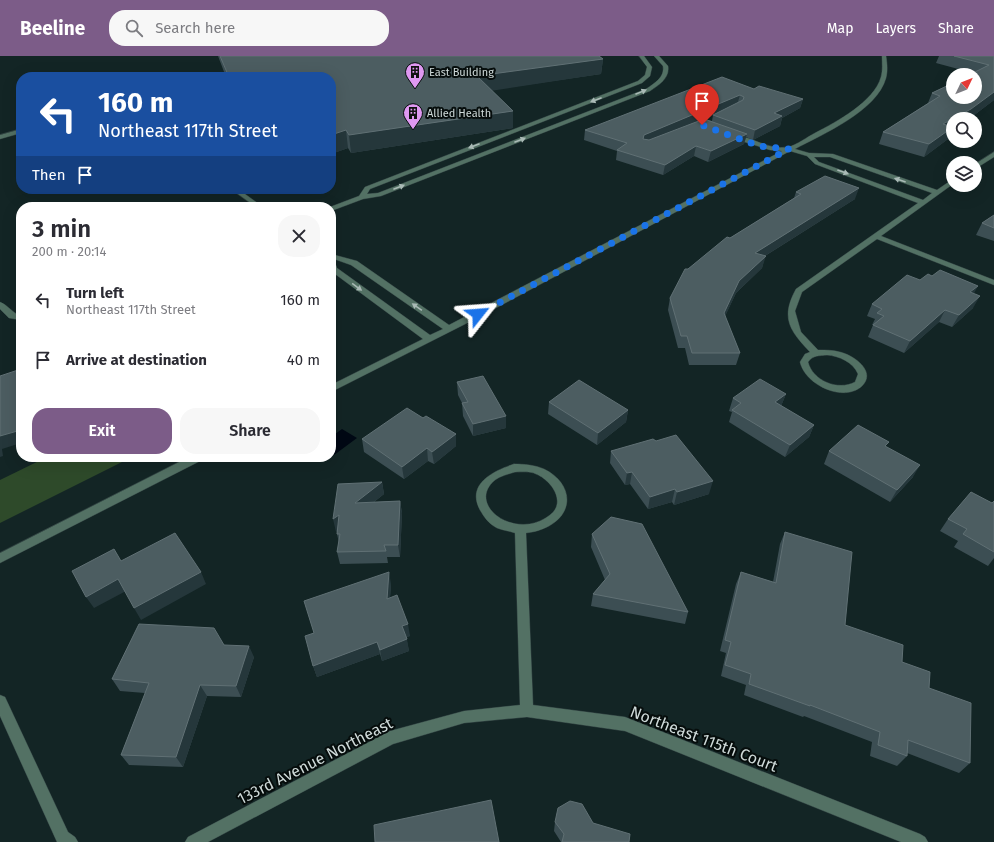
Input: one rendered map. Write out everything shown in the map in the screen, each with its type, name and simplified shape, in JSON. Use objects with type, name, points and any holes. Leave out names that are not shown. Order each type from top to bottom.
[{"type":"street","points":[[362,197],[367,188],[640,82],[647,76],[650,67],[641,56]]},
{"type":"street","points":[[336,207],[362,197],[379,195],[648,90],[660,83],[665,77],[666,69],[664,64],[656,56]]},
{"type":"street","points":[[336,386],[449,329],[835,125],[870,98],[882,83],[885,69],[884,56]]},
{"type":"street","points":[[0,137],[16,132]]},
{"type":"street","points":[[730,136],[759,146],[789,149],[810,155],[831,156],[937,192]]},
{"type":"street","points":[[982,162],[994,154]]},
{"type":"street","points":[[810,155],[817,163],[923,202]]},
{"type":"street","points":[[816,353],[808,356],[804,362],[804,368],[809,375],[817,381],[828,386],[850,387],[858,384],[862,378],[862,371],[857,364],[848,358],[837,354],[816,353],[797,333],[791,311],[799,291],[946,186]]},
{"type":"street","points":[[241,194],[253,202]]},
{"type":"street","points":[[876,236],[994,283]]},
{"type":"street","points":[[336,258],[354,263],[449,329]]},
{"type":"street","points":[[336,271],[429,339]]},
{"type":"street","points":[[0,304],[12,316],[16,317]]},
{"type":"street","points":[[0,558],[188,462]]},
{"type":"street","points":[[514,468],[527,468],[540,471],[551,477],[559,486],[563,496],[562,506],[557,516],[547,524],[534,529],[520,530],[507,528],[495,522],[486,514],[481,504],[480,494],[484,485],[491,477],[502,471],[514,468]]},
{"type":"street","points":[[520,530],[527,711]]},
{"type":"street","points":[[0,701],[63,837],[70,842]]},
{"type":"street","name":"133rd Avenue Northeast","points":[[193,842],[390,738],[464,716],[527,711]]},
{"type":"street","name":"Northeast 115th Court","points":[[527,711],[625,724],[920,842]]},
{"type":"green space","points":[[37,462],[122,462],[0,523],[0,480]]},
{"type":"shaded area","points":[[342,429],[357,438],[336,454],[336,433]]},
{"type":"building","name":"East Building","points":[[220,56],[599,56],[603,59],[477,76],[513,111],[349,135],[346,130],[336,133],[336,72],[227,72]]},
{"type":"building","points":[[954,56],[994,56],[994,92],[982,101],[982,68],[989,65]]},
{"type":"building","points":[[722,77],[754,89],[759,86],[803,99],[774,113],[782,116],[755,130],[713,115],[743,100],[744,97],[740,95],[644,135],[643,139],[649,140],[704,119],[747,134],[711,151],[696,146],[665,165],[617,150],[627,143],[585,130]]},
{"type":"building","points":[[946,86],[946,104],[978,104],[965,112],[946,112],[946,122],[943,124],[946,125],[946,132],[929,144],[883,132],[940,96],[932,93]]},
{"type":"building","points":[[825,176],[859,188],[755,253],[766,256],[739,281],[724,313],[740,353],[692,353],[687,336],[681,336],[670,298],[685,269],[688,269],[727,237],[730,238],[801,194],[796,192]]},
{"type":"building","points":[[994,215],[994,228],[982,223]]},
{"type":"building","points":[[940,270],[978,286],[970,292],[980,296],[959,315],[945,310],[910,341],[873,325],[884,316],[877,313],[882,309],[872,304],[907,275],[920,280],[928,274],[932,276]]},
{"type":"building","points":[[16,371],[16,431],[0,436],[0,376]]},
{"type":"building","points":[[483,376],[506,416],[473,424],[462,403],[468,402],[457,382]]},
{"type":"building","points":[[760,379],[786,394],[775,402],[814,425],[790,445],[732,410],[741,403],[733,398]]},
{"type":"building","points":[[579,380],[628,410],[598,433],[549,402]]},
{"type":"building","points":[[407,408],[423,418],[426,416],[456,434],[432,452],[427,448],[402,467],[362,439]]},
{"type":"building","points":[[858,425],[889,442],[885,446],[920,465],[897,490],[829,451]]},
{"type":"building","points":[[676,435],[713,481],[677,492],[675,489],[650,497],[632,472],[627,473],[611,451],[653,439],[656,441]]},
{"type":"building","points":[[382,482],[355,503],[400,501],[398,545],[384,545],[386,551],[337,552],[340,534],[337,534],[339,515],[333,519],[338,484]]},
{"type":"building","points":[[971,492],[992,503],[994,501],[994,552],[963,534],[967,529],[948,519]]},
{"type":"building","points":[[611,517],[642,524],[688,612],[593,594],[610,574],[592,534]]},
{"type":"building","points":[[785,532],[852,552],[845,625],[903,645],[902,662],[930,672],[929,688],[971,703],[970,763],[908,740],[907,756],[878,745],[880,732],[810,705],[749,684],[751,674],[725,665],[731,642],[725,640],[741,572],[776,583]]},
{"type":"building","points":[[175,533],[201,572],[134,608],[118,579],[86,597],[72,571],[114,549],[121,561]]},
{"type":"building","points":[[389,572],[387,599],[397,595],[408,624],[402,626],[407,639],[380,650],[377,642],[313,666],[305,636],[314,633],[304,601]]},
{"type":"building","points":[[139,624],[214,628],[224,645],[249,646],[236,686],[200,685],[176,757],[121,755],[149,683],[112,679]]},
{"type":"building","points":[[491,800],[499,842],[375,842],[374,825]]},
{"type":"building","points":[[570,801],[582,804],[593,823],[630,834],[629,842],[562,842],[564,834],[555,822],[558,808]]},
{"type":"place","name":"East Building","points":[[415,89]]},
{"type":"place","name":"Allied Health","points":[[413,130]]},
{"type":"route","points":[[478,314],[789,149],[772,149],[759,146],[702,125]]}]
